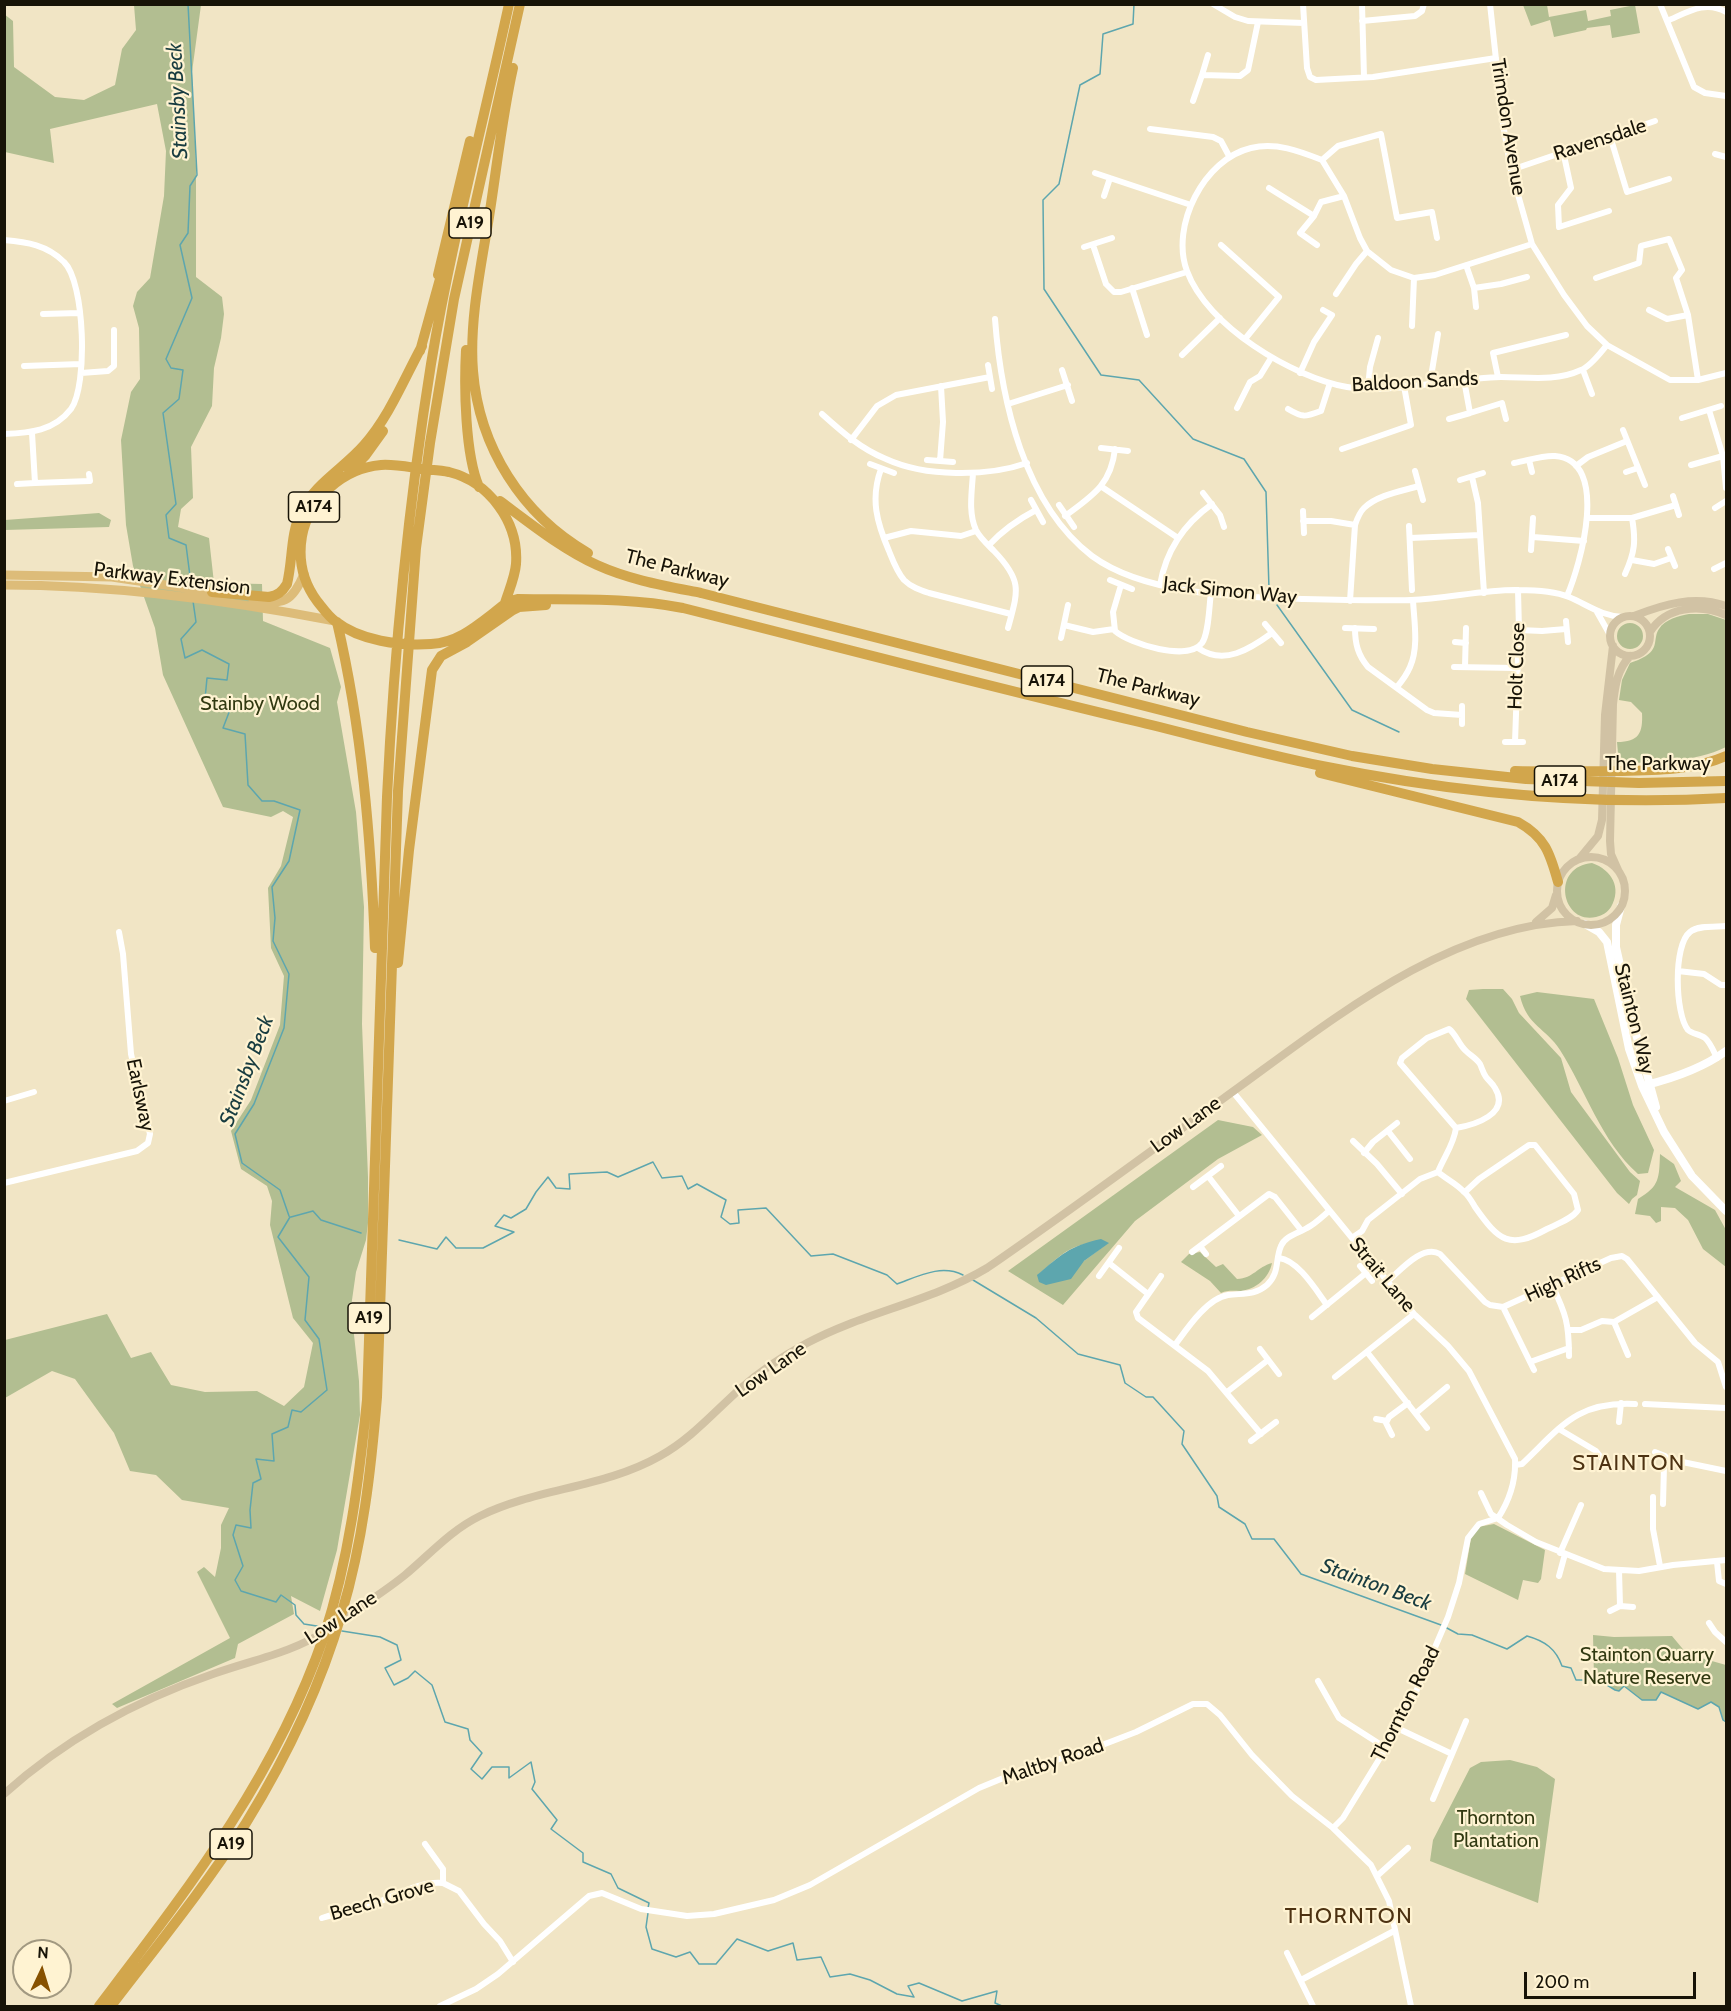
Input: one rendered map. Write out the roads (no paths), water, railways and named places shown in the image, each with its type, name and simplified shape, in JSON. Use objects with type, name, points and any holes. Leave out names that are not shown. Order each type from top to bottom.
[{"type":"highway","points":[[435,293],[503,4]]},
{"type":"highway","name":"A19","points":[[99,2007],[180,1899],[234,1821],[319,1665],[359,1481],[367,1400],[387,787],[432,363],[464,200],[509,4]]},
{"type":"highway","name":"A19","points":[[425,441],[454,299],[520,4]]},
{"type":"highway","points":[[527,4],[502,124],[474,320],[472,370],[484,429],[510,481],[540,517],[557,532],[601,560],[701,593]]},
{"type":"highway","points":[[342,478],[365,456],[401,397],[422,345],[454,227],[464,200]]},
{"type":"highway","points":[[482,489],[475,477],[470,441],[465,394],[465,365],[472,301],[484,247]]},
{"type":"highway","points":[[209,594],[269,597],[276,596],[283,591],[287,584],[295,529],[301,511],[318,486],[364,446],[393,403],[422,345]]},
{"type":"highway","name":"A174","points":[[401,466],[449,472],[482,489],[503,512],[510,524],[516,550],[516,567],[504,604],[466,633],[441,643],[388,642],[366,636],[336,622],[314,597],[301,562],[301,544],[304,528],[320,498],[342,478],[367,467],[401,466]]},
{"type":"highway","name":"The Parkway","points":[[482,489],[554,541],[598,566],[638,580],[701,593],[1269,737],[1395,763],[1468,773],[1562,781],[1726,782]]},
{"type":"highway","name":"The Parkway","points":[[504,604],[518,599],[616,599],[683,608],[1321,766],[1392,779],[1465,789],[1588,799],[1726,798]]},
{"type":"highway","points":[[389,1050],[396,1006],[403,903],[432,670],[441,656],[467,642],[519,607],[642,602]]},
{"type":"highway","points":[[496,621],[504,604]]},
{"type":"highway","points":[[336,622],[352,700],[364,783],[373,887],[379,1032]]},
{"type":"highway","name":"A19","points":[[111,2007],[209,1877],[246,1823],[272,1778],[300,1721],[319,1665],[347,1596],[370,1481],[377,1397],[401,660]]},
{"type":"highway","points":[[1189,734],[1245,754],[1518,822],[1545,844],[1558,886]]},
{"type":"highway","points":[[1395,763],[1557,772],[1689,767],[1726,756]]},
{"type":"main road","name":"Parkway Extension","points":[[4,585],[167,589],[272,603],[292,596],[304,574]]},
{"type":"main road","name":"Parkway Extension","points":[[4,575],[112,577],[167,589]]},
{"type":"main road","name":"Parkway Extension","points":[[209,594],[336,622]]},
{"type":"main road","points":[[1607,814],[1599,836],[1579,859],[1566,868],[1558,886],[1562,908],[1581,922],[1603,922],[1613,916],[1621,906],[1625,892],[1610,847],[1607,814],[1609,728],[1607,685],[1612,646],[1610,635],[1616,621],[1663,606],[1691,601],[1714,602],[1726,606]]},
{"type":"main road","points":[[1612,646],[1623,655],[1637,655],[1648,646],[1650,632],[1661,618],[1680,610],[1702,608],[1726,615]]},
{"type":"main road","points":[[1634,616],[1645,622],[1650,632]]},
{"type":"main road","points":[[1609,728],[1615,684],[1624,663],[1630,656]]},
{"type":"main road","points":[[1579,859],[1586,857],[1601,859],[1614,866],[1619,872]]},
{"type":"main road","name":"Low Lane","points":[[1531,925],[1546,915],[1556,899],[1558,886]]},
{"type":"main road","name":"Low Lane","points":[[4,1794],[66,1746],[115,1716],[190,1683],[293,1649],[317,1637],[403,1577],[461,1527],[478,1517],[518,1502],[606,1479],[651,1461],[694,1432],[741,1389],[782,1357],[832,1331],[936,1294],[975,1276],[1312,1035],[1406,974],[1457,949],[1531,925],[1581,922]]},
{"type":"street","points":[[1213,4],[1242,20],[1304,23]]},
{"type":"street","points":[[1303,4],[1307,68],[1310,77],[1319,81],[1364,77],[1496,58]]},
{"type":"street","points":[[1362,4],[1364,77]]},
{"type":"street","points":[[1362,21],[1414,16],[1422,11],[1424,4]]},
{"type":"street","name":"Trimdon Avenue","points":[[1490,4],[1503,124],[1511,170],[1532,244],[1564,295],[1587,326],[1607,345],[1670,380],[1698,380],[1726,373]]},
{"type":"street","points":[[1660,4],[1694,87],[1705,93],[1726,96]]},
{"type":"street","points":[[1667,21],[1707,5],[1716,6],[1726,12]]},
{"type":"street","points":[[1202,75],[1237,76],[1246,73],[1258,22]]},
{"type":"street","points":[[1193,101],[1208,55]]},
{"type":"street","name":"Ravensdale","points":[[1511,170],[1655,121]]},
{"type":"street","points":[[1150,129],[1213,137],[1221,141],[1229,156]]},
{"type":"street","points":[[1437,238],[1431,213],[1397,218],[1381,134],[1338,146],[1322,160],[1344,196],[1367,251],[1391,270],[1414,278],[1435,275],[1532,244]]},
{"type":"street","points":[[1610,136],[1628,192],[1669,179]]},
{"type":"street","name":"Baldoon Sands","points":[[1322,160],[1276,145],[1251,148],[1229,156],[1211,174],[1186,217],[1182,250],[1187,272],[1201,296],[1220,318],[1271,358],[1300,373],[1330,383],[1349,388],[1368,388],[1498,377],[1552,379],[1583,370],[1607,345]]},
{"type":"street","points":[[1563,151],[1570,188],[1558,205],[1559,227],[1609,211]]},
{"type":"street","points":[[1715,154],[1726,157]]},
{"type":"street","points":[[1095,173],[1191,205]]},
{"type":"street","points":[[1104,196],[1110,178]]},
{"type":"street","points":[[1269,188],[1314,216]]},
{"type":"street","points":[[1317,245],[1300,233],[1314,216],[1321,202],[1344,196]]},
{"type":"street","points":[[1084,248],[1112,238]]},
{"type":"street","points":[[1596,278],[1639,263],[1641,246],[1669,239],[1682,270],[1676,278],[1688,315],[1698,380]]},
{"type":"street","points":[[4,240],[32,243],[49,250],[65,263],[78,292],[81,364],[80,386],[72,408],[63,418],[50,427],[32,433],[4,434]]},
{"type":"street","points":[[1093,245],[1108,288],[1118,292],[1187,272]]},
{"type":"street","points":[[1221,245],[1279,297],[1245,339]]},
{"type":"street","points":[[1336,294],[1367,251]]},
{"type":"street","points":[[1466,265],[1474,288],[1476,307]]},
{"type":"street","points":[[1474,288],[1527,277]]},
{"type":"street","points":[[1412,326],[1414,278]]},
{"type":"street","points":[[1132,288],[1148,326],[1148,335]]},
{"type":"street","points":[[1300,373],[1314,342],[1332,315],[1323,310]]},
{"type":"street","points":[[1649,310],[1667,319],[1688,315]]},
{"type":"street","points":[[43,314],[80,313]]},
{"type":"street","points":[[1182,355],[1220,318]]},
{"type":"street","name":"Jack Simon Way","points":[[995,319],[1001,375],[1014,430],[1038,489],[1054,516],[1074,541],[1093,556],[1134,578],[1160,585],[1211,593],[1350,601],[1413,600],[1518,590],[1567,596],[1596,612],[1623,617]]},
{"type":"street","points":[[81,373],[112,369],[114,366],[114,330]]},
{"type":"street","points":[[1430,383],[1438,334]]},
{"type":"street","points":[[1498,377],[1493,353],[1566,335]]},
{"type":"street","points":[[1368,388],[1370,367],[1378,338]]},
{"type":"street","points":[[1237,408],[1250,382],[1260,376],[1271,358]]},
{"type":"street","points":[[24,366],[81,364]]},
{"type":"street","points":[[988,365],[992,389]]},
{"type":"street","points":[[1062,370],[1072,401]]},
{"type":"street","points":[[1583,370],[1592,394]]},
{"type":"street","points":[[851,440],[877,406],[886,400],[914,390],[990,377]]},
{"type":"street","points":[[1464,380],[1470,413]]},
{"type":"street","points":[[1288,409],[1299,415],[1307,416],[1321,411],[1330,383]]},
{"type":"street","points":[[1008,404],[1068,385]]},
{"type":"street","points":[[940,386],[943,411],[940,461]]},
{"type":"street","points":[[1342,449],[1410,425],[1404,386]]},
{"type":"street","points":[[1449,419],[1502,403],[1506,419]]},
{"type":"street","points":[[1682,418],[1721,406]]},
{"type":"street","points":[[1709,410],[1723,456],[1726,488]]},
{"type":"street","points":[[822,414],[851,440],[894,462],[938,471],[973,473],[1013,468],[1027,463]]},
{"type":"street","points":[[1623,430],[1645,485]]},
{"type":"street","points":[[32,433],[34,483]]},
{"type":"street","points":[[1576,466],[1588,457],[1627,441]]},
{"type":"street","points":[[1101,448],[1128,451]]},
{"type":"street","points":[[1065,516],[1102,487],[1109,473],[1115,449]]},
{"type":"street","points":[[1514,463],[1555,456],[1569,460],[1576,466],[1585,486],[1587,518],[1584,541],[1567,596]]},
{"type":"street","points":[[1691,465],[1723,456]]},
{"type":"street","points":[[927,460],[952,462]]},
{"type":"street","points":[[1529,460],[1532,472]]},
{"type":"street","points":[[870,464],[894,473]]},
{"type":"street","points":[[1626,472],[1638,468]]},
{"type":"street","points":[[881,469],[874,504],[884,538],[905,580],[919,590],[1011,614]]},
{"type":"street","points":[[1415,471],[1423,500]]},
{"type":"street","points":[[973,473],[971,510],[976,531],[1008,566],[1014,577],[1016,596],[1008,628]]},
{"type":"street","points":[[1460,480],[1483,473]]},
{"type":"street","points":[[17,484],[90,481],[89,474]]},
{"type":"street","points":[[1472,477],[1478,503],[1484,593]]},
{"type":"street","points":[[1350,601],[1355,525],[1365,507],[1377,499],[1419,486]]},
{"type":"street","points":[[1102,487],[1178,538]]},
{"type":"street","points":[[1203,493],[1220,515],[1224,527]]},
{"type":"street","points":[[1673,496],[1679,515]]},
{"type":"street","points":[[1031,500],[1043,522]]},
{"type":"street","points":[[1715,508],[1726,501]]},
{"type":"street","points":[[1160,585],[1167,559],[1178,538],[1198,514],[1212,504]]},
{"type":"street","points":[[1587,518],[1632,518],[1676,505]]},
{"type":"street","points":[[1059,506],[1074,527]]},
{"type":"street","points":[[989,545],[1010,525],[1036,510]]},
{"type":"street","points":[[1303,511],[1304,533]]},
{"type":"street","points":[[1531,550],[1533,518]]},
{"type":"street","points":[[1625,574],[1632,560],[1636,540],[1632,518]]},
{"type":"street","points":[[1303,521],[1331,520],[1355,525]]},
{"type":"street","points":[[1409,526],[1412,590]]},
{"type":"street","points":[[884,538],[915,531],[961,536],[976,531]]},
{"type":"street","points":[[1410,538],[1480,535]]},
{"type":"street","points":[[1533,537],[1584,541]]},
{"type":"street","points":[[1668,549],[1675,566]]},
{"type":"street","points":[[1632,560],[1654,564],[1671,558]]},
{"type":"street","points":[[1714,568],[1726,563]]},
{"type":"street","points":[[1110,580],[1132,589]]},
{"type":"street","points":[[1121,585],[1113,606],[1114,628],[1126,640],[1181,652],[1198,648],[1206,635],[1211,593]]},
{"type":"street","name":"Holt Close","points":[[1515,742],[1518,590]]},
{"type":"street","points":[[1397,687],[1410,669],[1415,649],[1413,600]]},
{"type":"street","points":[[1061,638],[1068,605]]},
{"type":"street","name":"Jack Simon Way","points":[[1596,612],[1610,635]]},
{"type":"street","points":[[1566,621],[1568,642]]},
{"type":"street","points":[[1265,624],[1281,643]]},
{"type":"street","points":[[1064,625],[1093,632],[1114,628]]},
{"type":"street","points":[[1345,628],[1374,629]]},
{"type":"street","points":[[1355,628],[1355,640],[1361,658],[1368,667],[1427,710],[1434,713],[1462,715]]},
{"type":"street","points":[[1465,667],[1467,628]]},
{"type":"street","points":[[1519,630],[1566,629]]},
{"type":"street","points":[[1198,648],[1220,657],[1231,655],[1246,650],[1272,633]]},
{"type":"street","points":[[1455,642],[1466,643]]},
{"type":"street","points":[[1454,667],[1516,668]]},
{"type":"street","points":[[1462,706],[1462,724]]},
{"type":"street","points":[[1505,742],[1523,742]]},
{"type":"street","name":"Stainton Way","points":[[1621,906],[1616,924],[1616,947],[1646,1085]]},
{"type":"street","name":"Stainton Way","points":[[1581,922],[1599,932],[1607,942],[1629,1048],[1665,1132],[1692,1176],[1726,1211]]},
{"type":"street","points":[[1717,1058],[1706,1038],[1689,1031],[1681,1015],[1678,971],[1684,939],[1691,931],[1726,926]]},
{"type":"street","name":"Earlsway","points":[[4,1183],[137,1151],[148,1143],[150,1134],[131,1054],[120,932]]},
{"type":"street","points":[[1678,971],[1704,974],[1721,985],[1726,985]]},
{"type":"street","points":[[1352,1238],[1362,1231],[1368,1220],[1420,1179],[1438,1172],[1455,1140],[1456,1128],[1400,1063],[1402,1058],[1427,1038],[1449,1029],[1465,1050],[1480,1064],[1498,1096],[1497,1105],[1492,1114],[1481,1122],[1456,1128]]},
{"type":"street","points":[[1646,1085],[1686,1073],[1717,1058],[1726,1050]]},
{"type":"street","points":[[4,1101],[34,1092]]},
{"type":"street","name":"Strait Lane","points":[[1233,1092],[1414,1314],[1448,1346],[1469,1371],[1512,1452],[1515,1465]]},
{"type":"street","points":[[1364,1154],[1373,1142],[1397,1123]]},
{"type":"street","points":[[1388,1131],[1410,1159]]},
{"type":"street","points":[[1353,1141],[1377,1164],[1402,1194]]},
{"type":"street","points":[[1438,1172],[1465,1192],[1487,1224],[1499,1235],[1519,1242],[1554,1226],[1578,1210],[1574,1194],[1535,1145],[1530,1145],[1479,1179],[1465,1192]]},
{"type":"street","points":[[1193,1187],[1221,1166]]},
{"type":"street","points":[[1208,1176],[1239,1216]]},
{"type":"street","points":[[1192,1252],[1269,1194],[1275,1197],[1301,1230]]},
{"type":"street","points":[[1175,1346],[1196,1317],[1219,1298],[1227,1295],[1250,1294],[1269,1283],[1275,1273],[1281,1246],[1286,1239],[1307,1228],[1329,1211]]},
{"type":"street","points":[[1200,1246],[1206,1254]]},
{"type":"street","points":[[1099,1276],[1119,1248]]},
{"type":"street","name":"High Rifts","points":[[1387,1282],[1422,1253],[1436,1252],[1485,1302],[1503,1307],[1611,1258],[1623,1256],[1695,1343],[1718,1362],[1726,1386]]},
{"type":"street","points":[[1279,1258],[1287,1259],[1295,1264],[1327,1305]]},
{"type":"street","points":[[1109,1263],[1148,1294]]},
{"type":"street","points":[[1360,1266],[1372,1281]]},
{"type":"street","points":[[1312,1317],[1366,1273]]},
{"type":"street","points":[[1161,1276],[1136,1312],[1138,1318],[1208,1371],[1261,1434]]},
{"type":"street","points":[[1552,1285],[1565,1312],[1569,1330],[1569,1356]]},
{"type":"street","points":[[1569,1330],[1581,1330],[1602,1321],[1614,1322],[1658,1297]]},
{"type":"street","points":[[1503,1307],[1534,1370]]},
{"type":"street","points":[[1335,1377],[1414,1314]]},
{"type":"street","points":[[1614,1322],[1628,1355]]},
{"type":"street","points":[[1530,1362],[1569,1348]]},
{"type":"street","points":[[1260,1349],[1279,1374]]},
{"type":"street","points":[[1367,1352],[1427,1428]]},
{"type":"street","points":[[1227,1392],[1268,1360]]},
{"type":"street","points":[[1416,1413],[1447,1387]]},
{"type":"street","points":[[1387,1421],[1394,1412],[1408,1403]]},
{"type":"street","points":[[1498,1518],[1506,1505],[1515,1465],[1522,1464],[1559,1429],[1586,1409],[1621,1403],[1635,1404]]},
{"type":"street","points":[[1619,1422],[1621,1403]]},
{"type":"street","points":[[1645,1404],[1726,1408]]},
{"type":"street","points":[[1376,1419],[1387,1421]]},
{"type":"street","points":[[1387,1421],[1392,1435]]},
{"type":"street","points":[[1251,1441],[1276,1422]]},
{"type":"street","points":[[1559,1429],[1596,1451],[1604,1461]]},
{"type":"street","points":[[1655,1452],[1668,1459],[1726,1472]]},
{"type":"street","points":[[1664,1504],[1664,1466],[1668,1459]]},
{"type":"street","points":[[1481,1493],[1491,1514],[1536,1542],[1604,1569],[1639,1570],[1726,1560]]},
{"type":"street","points":[[1653,1497],[1653,1529],[1660,1566]]},
{"type":"street","points":[[1559,1576],[1562,1553],[1581,1505]]},
{"type":"street","name":"Thornton Road","points":[[1333,1828],[1342,1818],[1386,1748],[1415,1694],[1448,1617],[1459,1583],[1468,1538],[1479,1524],[1498,1518]]},
{"type":"street","points":[[1717,1562],[1719,1581],[1726,1584]]},
{"type":"street","points":[[1619,1570],[1620,1606]]},
{"type":"street","points":[[1610,1611],[1620,1606],[1633,1607]]},
{"type":"street","points":[[1708,1623],[1713,1635],[1726,1642]]},
{"type":"street","points":[[1318,1681],[1338,1718],[1386,1748]]},
{"type":"street","name":"Maltby Road","points":[[513,1962],[589,1896],[602,1893],[641,1909],[687,1916],[743,1909],[774,1900],[810,1885],[979,1788],[1136,1732],[1193,1704],[1207,1704],[1220,1715],[1252,1755],[1292,1796],[1333,1828],[1371,1865],[1389,1901],[1411,2007]]},
{"type":"street","points":[[1433,1799],[1466,1721]]},
{"type":"street","points":[[1397,1728],[1452,1754]]},
{"type":"street","points":[[425,1844],[443,1869],[443,1883],[459,1891],[483,1924],[500,1941],[513,1962],[476,1989],[440,2007]]},
{"type":"street","points":[[1377,1876],[1408,1848]]},
{"type":"street","name":"Beech Grove","points":[[322,1918],[380,1901],[422,1884],[443,1883]]},
{"type":"street","points":[[1301,1980],[1394,1931]]},
{"type":"street","points":[[1287,1953],[1313,2007]]},
{"type":"water","points":[[1101,1239],[1109,1243],[1084,1261],[1071,1279],[1046,1285],[1039,1282],[1037,1275],[1059,1257],[1073,1248]]},
{"type":"waterway","name":"Stainsby Beck","points":[[188,4],[197,175],[190,186],[188,233],[180,245],[192,298],[166,359],[171,368],[183,370],[179,399],[163,413],[176,504],[166,515],[169,538],[186,545],[191,584]]},
{"type":"waterway","points":[[1134,4],[1133,24],[1103,34],[1100,74],[1080,85],[1059,184],[1043,200],[1044,289],[1101,375],[1139,380],[1193,439],[1244,459],[1266,492],[1269,589]]},
{"type":"waterway","name":"Stainsby Beck","points":[[193,601],[196,622],[181,639],[185,658],[202,650],[229,664],[227,680],[207,678],[205,699],[233,702],[223,728],[245,734],[248,785],[262,801],[274,801],[300,810],[289,861],[272,887],[275,918],[273,941],[289,974],[284,1028],[254,1104],[235,1134],[242,1163],[280,1190],[289,1216]]},
{"type":"waterway","points":[[1277,605],[1352,710],[1399,732]]},
{"type":"waterway","name":"Stainton Beck","points":[[399,1240],[437,1249],[446,1237],[456,1248],[483,1248],[514,1232],[495,1226],[504,1215],[511,1218],[526,1209],[548,1177],[556,1188],[570,1189],[569,1174],[607,1172],[618,1177],[653,1162],[662,1178],[682,1176],[688,1189],[697,1184],[726,1200],[721,1217],[730,1224],[739,1223],[738,1210],[766,1208],[811,1256],[833,1254],[887,1275],[897,1284],[938,1271],[963,1275]]},
{"type":"waterway","name":"Stainton Beck","points":[[291,1217],[313,1211],[321,1220],[361,1233]]},
{"type":"waterway","points":[[290,1217],[278,1237],[309,1277],[305,1320],[319,1339],[327,1390],[301,1412],[292,1410],[288,1427],[272,1434],[274,1461],[256,1459],[261,1479],[253,1483],[251,1528],[236,1525],[233,1535],[243,1566],[235,1580],[241,1591],[276,1602],[281,1595],[295,1605],[296,1615],[304,1624],[323,1627]]},
{"type":"waterway","name":"Stainton Beck","points":[[973,1280],[1036,1318],[1078,1354],[1120,1365],[1125,1383],[1146,1397],[1153,1397],[1184,1431],[1182,1444],[1217,1496],[1219,1507],[1245,1524],[1252,1539],[1274,1539],[1301,1574],[1441,1625]]},
{"type":"waterway","name":"Stainton Beck","points":[[1445,1627],[1458,1634],[1472,1635],[1507,1649],[1527,1636],[1533,1638],[1553,1650],[1562,1666],[1571,1668],[1576,1680],[1599,1680],[1619,1691],[1624,1686],[1642,1700],[1656,1700],[1661,1692],[1698,1709],[1711,1702],[1719,1707],[1723,1720],[1726,1722]]},
{"type":"waterway","points":[[342,1631],[380,1637],[397,1645],[401,1660],[385,1668],[394,1685],[408,1678],[415,1671],[432,1685],[445,1722],[468,1729],[470,1740],[482,1753],[471,1769],[482,1779],[492,1767],[509,1767],[509,1778],[531,1762],[535,1782],[532,1789],[557,1820],[551,1829],[583,1853],[583,1862],[611,1874],[618,1888],[649,1903],[648,1908]]},
{"type":"waterway","points":[[648,1913],[646,1927],[652,1949],[676,1957],[690,1952],[699,1964],[716,1964],[737,1939],[768,1951],[793,1943],[797,1960],[821,1957],[830,1977],[850,1974],[870,1980],[897,1994],[914,1997],[908,1986],[919,1983],[962,2001],[997,1991],[995,2003],[1002,2006]]},
{"type":"district","name":"STAINTON","points":[[1629,1464]]},
{"type":"district","name":"THORNTON","points":[[1349,1917]]},
{"type":"park label","name":"Stainby Wood","points":[[260,704]]},
{"type":"park label","name":"Stainton Quarry Nature Reserve","points":[[1647,1666]]},
{"type":"park label","name":"Thornton Plantation","points":[[1496,1830]]}]
